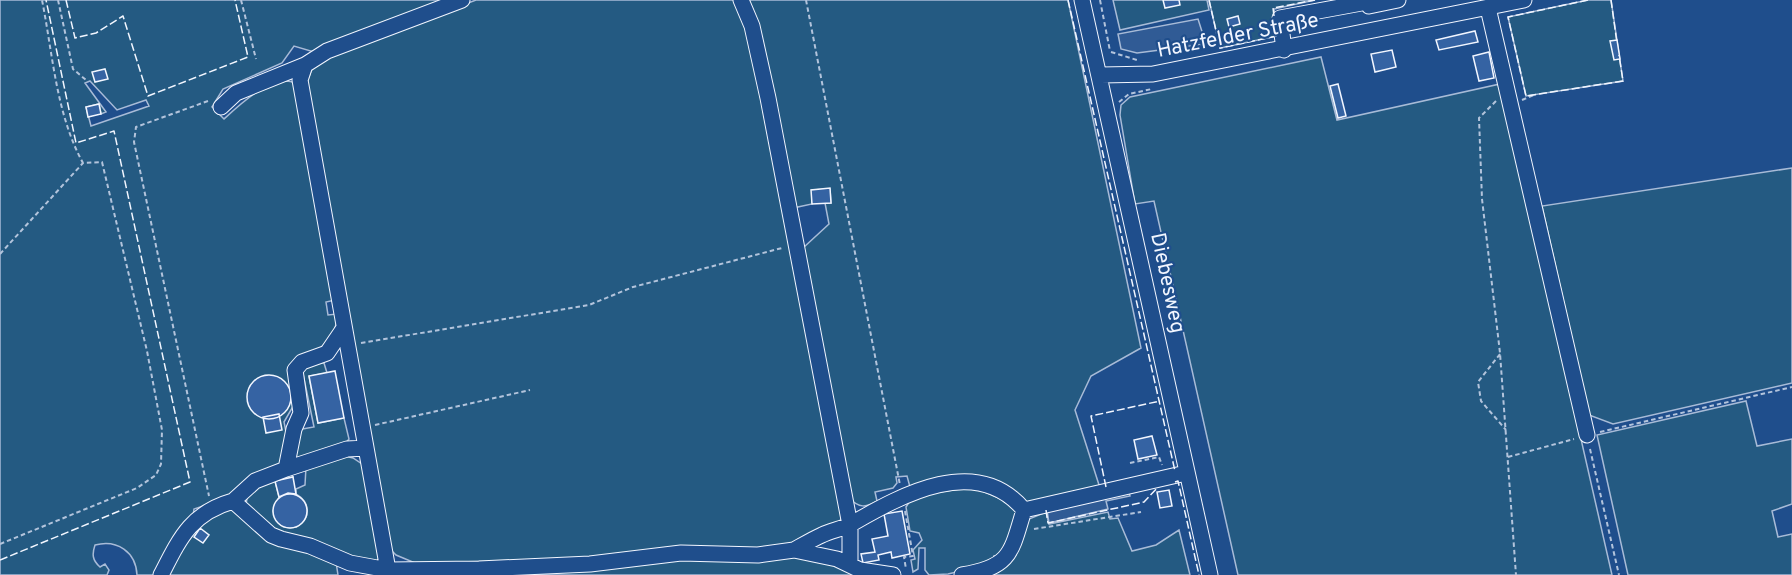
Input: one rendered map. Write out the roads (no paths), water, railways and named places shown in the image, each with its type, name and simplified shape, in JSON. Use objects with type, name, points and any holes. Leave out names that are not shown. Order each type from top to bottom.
[{"type":"street","points":[[224,105],[236,93],[305,64],[327,51],[462,0]]},
{"type":"street","points":[[741,0],[752,26],[768,98],[794,245],[850,525],[850,565]]},
{"type":"street","name":"Diebesweg","points":[[1082,0],[1101,75],[1210,575]]},
{"type":"street","points":[[1284,50],[1280,18],[1367,2],[1369,6],[1398,0]]},
{"type":"street","name":"Hatzfelder Straße","points":[[1101,75],[1153,74],[1284,50],[1466,6],[1488,8],[1524,0]]},
{"type":"street","points":[[1488,8],[1587,435]]},
{"type":"street","points":[[305,64],[300,80],[388,572]]},
{"type":"street","points":[[286,469],[294,429],[301,412],[294,378],[297,366],[327,353],[345,335]]},
{"type":"street","points":[[161,575],[190,525],[212,507],[233,501],[255,481],[286,469],[347,449],[366,448]]},
{"type":"street","points":[[1024,510],[1186,473]]},
{"type":"street","points":[[794,550],[822,535],[850,525],[902,495],[945,483],[980,483],[1009,495],[1024,510]]},
{"type":"street","points":[[233,501],[271,535],[310,546],[350,563],[388,572],[579,565],[681,553],[758,555],[794,550],[837,559],[850,565],[891,575]]},
{"type":"street","points":[[962,575],[989,570],[1007,556],[1024,510]]}]
